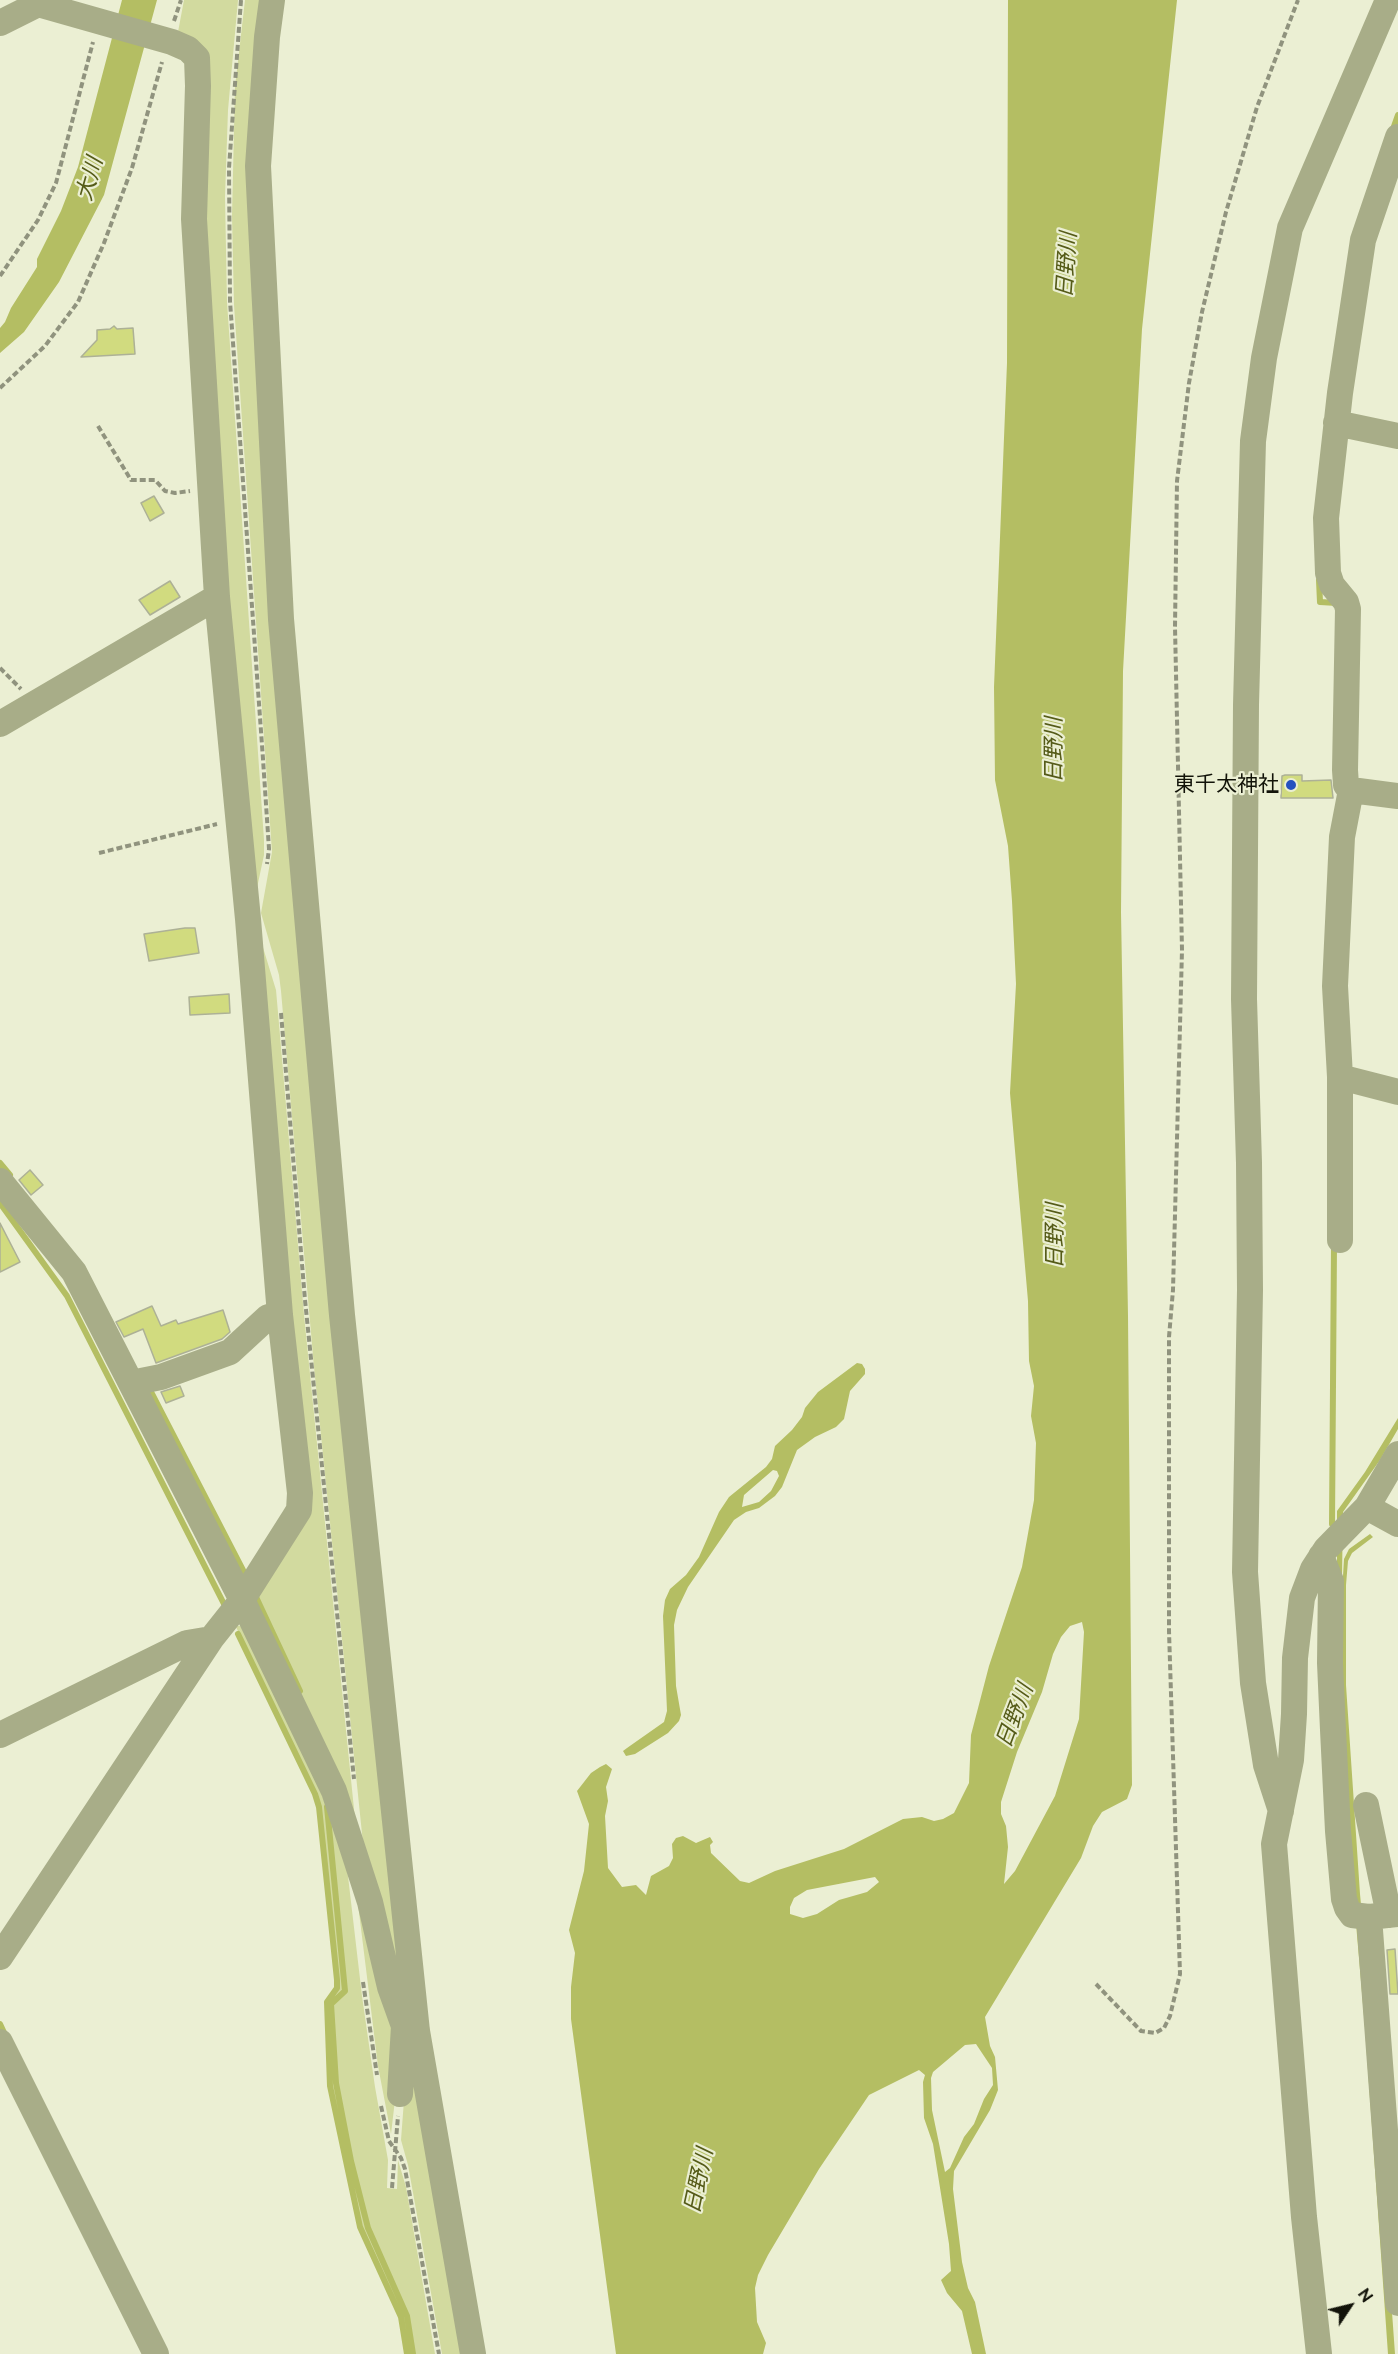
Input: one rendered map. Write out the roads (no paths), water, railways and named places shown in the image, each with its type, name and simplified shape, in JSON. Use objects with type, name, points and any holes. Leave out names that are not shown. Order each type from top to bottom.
[{"type":"street","points":[[272,0],[267,37],[258,166],[281,619],[342,1315],[410,2028],[473,2354]]},
{"type":"street","points":[[1281,1811],[1266,1765],[1253,1683],[1245,1572],[1250,1290],[1244,999],[1246,717],[1253,441],[1264,358],[1290,228],[1388,0]]},
{"type":"street","points":[[0,23],[42,2],[163,39],[188,49],[195,55],[198,62],[194,219],[209,486],[280,1315],[300,1503],[294,1518],[242,1600],[211,1639],[0,1957]]},
{"type":"street","points":[[1398,137],[1363,240],[1336,423],[1326,518],[1328,573],[1332,585],[1346,602],[1348,609],[1346,785],[1351,790],[1398,796]]},
{"type":"street","points":[[1336,423],[1398,436]]},
{"type":"street","points":[[0,724],[217,597]]},
{"type":"street","points":[[1340,1240],[1340,1077],[1335,986],[1342,837],[1351,790]]},
{"type":"street","points":[[1340,1077],[1398,1092]]},
{"type":"street","points":[[0,1181],[74,1272],[242,1600],[334,1791],[370,1902],[390,1987],[410,2028],[400,2094]]},
{"type":"street","points":[[131,1383],[161,1377],[230,1352],[268,1317],[280,1315]]},
{"type":"street","points":[[1319,2354],[1304,2217],[1274,1844],[1291,1760],[1294,1658],[1302,1598],[1313,1569],[1333,1542],[1367,1507],[1398,1454]]},
{"type":"street","points":[[1367,1507],[1398,1524]]},
{"type":"street","points":[[1333,1542],[1330,1663],[1338,1831],[1344,1899],[1377,1915]]},
{"type":"street","points":[[0,1735],[187,1643],[211,1639]]},
{"type":"street","points":[[1366,1805],[1377,1915],[1398,2303]]},
{"type":"street","points":[[0,2042],[156,2354]]},
{"type":"water","name":"大川","points":[[122,0],[157,0],[104,195],[59,282],[24,332],[0,353],[0,328],[37,267],[37,259],[61,211],[78,167]]},
{"type":"water","name":"日野川","points":[[1008,0],[1177,0],[1142,329],[1123,671],[1121,912],[1128,1316],[1132,1785],[1127,1799],[1102,1812],[1093,1826],[1081,1858],[985,2017],[990,2046],[995,2057],[998,2090],[990,2110],[954,2171],[953,2189],[962,2262],[968,2288],[975,2302],[986,2354],[972,2354],[962,2311],[947,2293],[941,2280],[951,2271],[949,2244],[933,2144],[924,2118],[923,2082],[925,2075],[919,2070],[869,2095],[819,2169],[768,2255],[758,2275],[755,2288],[757,2322],[766,2343],[763,2354],[616,2354],[571,2019],[571,1987],[575,1953],[569,1930],[584,1871],[589,1824],[577,1791],[591,1773],[600,1767],[606,1764],[612,1769],[606,1787],[608,1868],[622,1887],[636,1885],[646,1895],[651,1876],[669,1866],[673,1858],[672,1844],[676,1838],[683,1836],[696,1843],[710,1837],[713,1842],[710,1845],[711,1853],[740,1881],[749,1883],[775,1871],[844,1849],[903,1819],[922,1817],[934,1821],[943,1819],[954,1813],[969,1783],[971,1735],[989,1666],[1022,1567],[1034,1500],[1036,1443],[1031,1416],[1034,1386],[1029,1361],[1028,1301],[1010,1093],[1016,984],[1012,901],[1008,846],[995,780],[994,687],[1007,363]],"holes":[[[1082,1622],[1084,1632],[1079,1719],[1055,1796],[1015,1871],[1004,1884],[1008,1847],[1006,1826],[1001,1814],[1001,1802],[1017,1752],[1042,1692],[1053,1654],[1061,1637],[1070,1626]],[[875,1877],[879,1882],[867,1892],[839,1900],[817,1914],[803,1918],[790,1914],[794,1898],[807,1890]],[[976,2044],[992,2068],[993,2085],[984,2099],[974,2124],[964,2137],[950,2168],[945,2172],[932,2110],[931,2078],[933,2072],[965,2045]]]},
{"type":"water","points":[[857,1363],[862,1364],[865,1369],[865,1374],[850,1391],[844,1419],[836,1427],[815,1437],[797,1450],[782,1487],[775,1496],[759,1508],[746,1512],[734,1520],[688,1587],[677,1610],[674,1625],[676,1686],[681,1715],[679,1721],[668,1733],[635,1754],[626,1756],[623,1751],[664,1722],[667,1711],[663,1616],[665,1600],[670,1589],[686,1575],[699,1557],[719,1512],[729,1497],[766,1467],[772,1459],[775,1446],[792,1430],[818,1392]],"holes":[[[773,1470],[777,1471],[779,1476],[771,1491],[759,1502],[742,1507],[744,1495]]]},
{"type":"water","points":[[1398,1418],[1398,1429],[1380,1460],[1343,1512],[1342,1576],[1344,1559],[1349,1549],[1370,1534],[1373,1537],[1352,1553],[1348,1561],[1346,1685],[1395,2354],[1388,2354],[1352,1877],[1337,1577],[1337,1511],[1365,1472]]},
{"type":"waterway","points":[[1392,132],[1398,115]]},
{"type":"waterway","points":[[1319,580],[1320,602],[1337,603]]},
{"type":"waterway","points":[[0,1163],[10,1175]]},
{"type":"waterway","points":[[0,1203],[67,1296],[225,1606]]},
{"type":"waterway","points":[[1332,1524],[1334,1245]]},
{"type":"waterway","points":[[150,1390],[247,1578]]},
{"type":"waterway","points":[[256,1597],[300,1691]]},
{"type":"waterway","points":[[238,1634],[315,1794],[319,1807],[337,1980],[337,1988],[327,2002],[330,2086],[360,2227],[401,2317],[407,2354]]},
{"type":"waterway","points":[[327,1807],[345,1991],[331,2004],[336,2083],[351,2161],[368,2228],[407,2316],[413,2354]]},
{"type":"waterway","points":[[0,2024],[6,2037]]},
{"type":"place","name":"東千太神社","points":[[1291,785]]}]
